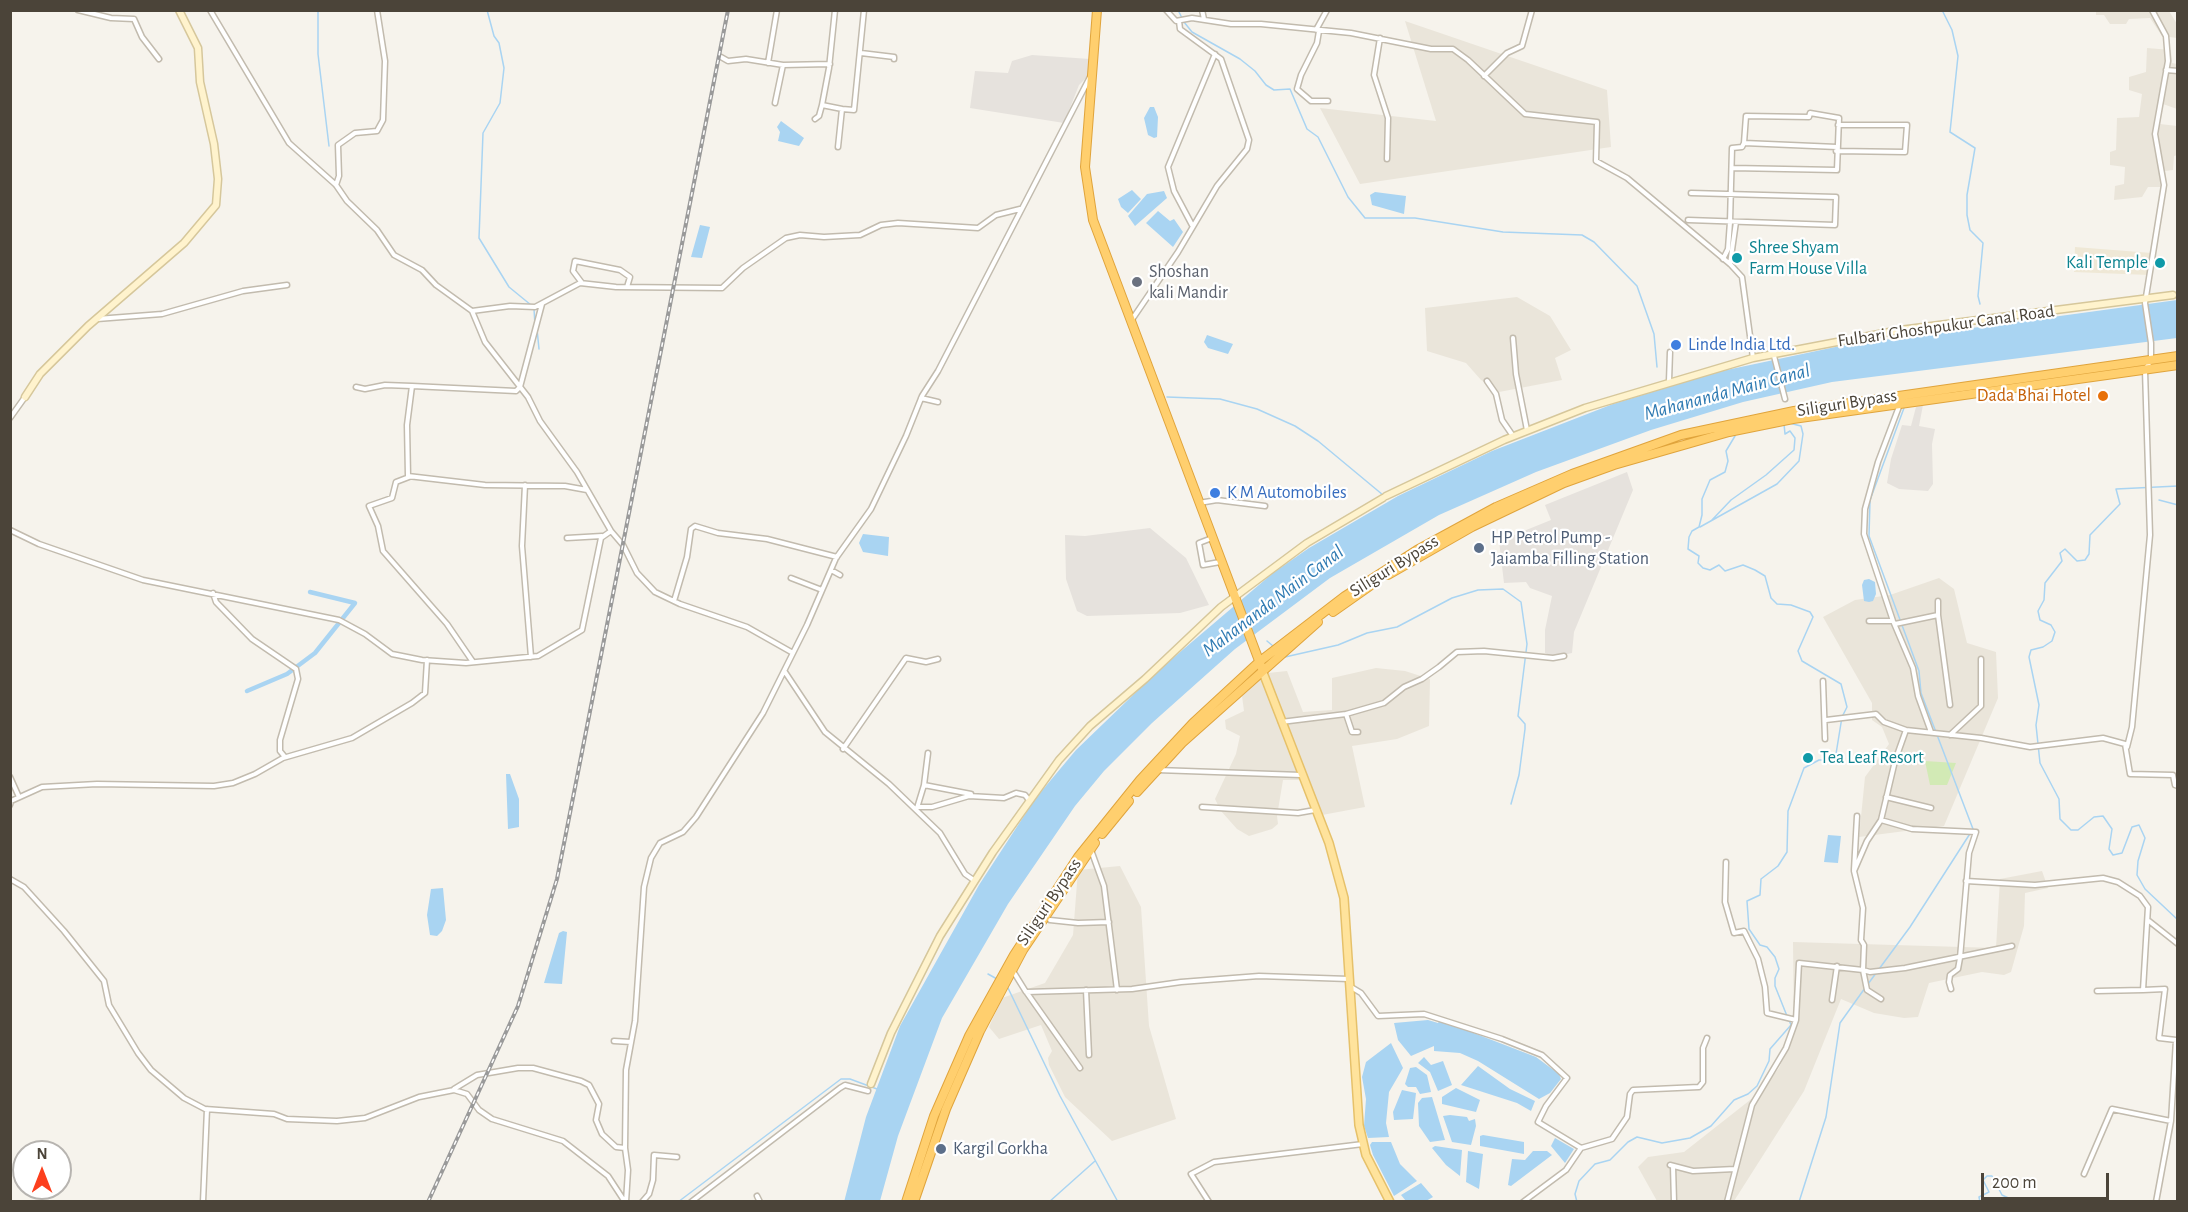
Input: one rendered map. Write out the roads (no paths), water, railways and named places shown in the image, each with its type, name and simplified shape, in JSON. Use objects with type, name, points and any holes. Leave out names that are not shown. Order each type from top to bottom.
[{"type":"highway","points":[[1008,974],[1047,911],[1091,849],[1156,770],[1261,666],[1097,235],[1085,167],[1097,10]]},
{"type":"highway","name":"Siliguri Bypass","points":[[906,1202],[952,1074],[1054,893],[1110,815],[1193,723],[1370,580],[1417,550],[1496,507],[1645,446],[1899,395],[2178,356]]},
{"type":"highway","points":[[1794,415],[1900,404],[2178,365]]},
{"type":"highway","points":[[914,1202],[956,1085],[999,987]]},
{"type":"main road","points":[[1261,666],[1316,810],[1344,898],[1355,1088],[1363,1144],[1375,1177],[1390,1202]]},
{"type":"street","points":[[10,418],[40,374],[96,319],[184,243],[216,205],[218,179],[214,144],[200,82],[198,48],[179,10]]},
{"type":"street","points":[[210,10],[289,142],[323,176],[336,185],[347,201],[377,231],[394,255],[422,270],[436,285],[472,311],[485,342],[520,387],[611,531],[623,545],[637,573],[655,592],[747,627],[793,653]]},
{"type":"street","points":[[336,185],[339,179],[338,145],[355,133],[377,131],[382,125],[384,55],[376,10]]},
{"type":"street","points":[[768,63],[777,10]]},
{"type":"street","points":[[815,119],[819,116],[822,105],[830,64],[836,10]]},
{"type":"street","points":[[822,105],[854,110],[864,10]]},
{"type":"street","points":[[1131,322],[1178,252],[1217,186],[1239,160],[1249,140],[1221,59],[1180,29],[1179,21],[1166,10]]},
{"type":"street","points":[[1203,10],[1204,19]]},
{"type":"street","points":[[1327,10],[1318,30],[1317,43],[1301,75],[1297,89],[1311,101],[1328,101]]},
{"type":"street","points":[[1484,76],[1507,53],[1522,46],[1532,10]]},
{"type":"street","points":[[2152,10],[2166,36],[2166,69],[2155,134],[2163,170],[2163,199],[2146,301],[2151,343],[2151,360],[2145,370],[2150,486],[2146,597],[2132,727],[2127,747],[2130,774],[2173,775],[2175,785],[2178,786]]},
{"type":"street","points":[[78,11],[85,14],[134,19],[142,37],[159,59]]},
{"type":"street","points":[[1179,21],[1192,18],[1231,24],[1261,24],[1380,38],[1431,50],[1453,49],[1527,115],[1598,122],[1596,161],[1627,178],[1730,264],[1743,282],[1753,358]]},
{"type":"street","points":[[1380,38],[1374,75],[1388,118],[1387,159]]},
{"type":"street","points":[[861,52],[894,57],[894,59]]},
{"type":"street","points":[[1192,225],[1174,191],[1168,168],[1215,53]]},
{"type":"street","points":[[721,57],[728,62],[746,59],[783,65],[830,64]]},
{"type":"street","points":[[775,103],[783,65]]},
{"type":"street","points":[[2166,69],[2178,71]]},
{"type":"street","points":[[626,1202],[628,1170],[625,1148],[626,1070],[637,996],[644,887],[651,858],[660,843],[683,832],[696,817],[763,713],[837,557],[871,509],[906,436],[921,398],[938,371],[1080,94],[1093,74]]},
{"type":"street","points":[[838,147],[842,109]]},
{"type":"street","points":[[1730,264],[1733,222],[1731,194],[1732,148],[1742,147],[1744,143],[1746,116],[1809,117],[1810,113],[1839,118],[1836,149],[1837,170],[1732,168]]},
{"type":"street","points":[[1744,143],[1905,152],[1907,125],[1838,125]]},
{"type":"street","points":[[1688,220],[1835,225],[1836,197],[1691,193]]},
{"type":"street","points":[[472,311],[510,306],[533,307],[582,283],[722,288],[743,268],[786,238],[800,235],[824,237],[860,235],[881,225],[898,223],[978,228],[996,215],[1020,209]]},
{"type":"street","points":[[1723,259],[1728,249],[1733,222]]},
{"type":"street","points":[[582,283],[573,271],[575,261],[620,270],[630,278],[627,286]]},
{"type":"street","points":[[96,319],[162,314],[243,291],[287,285]]},
{"type":"street","name":"Fulbari Ghoshpukur Canal Road","points":[[869,1088],[918,978],[975,880],[1059,760],[1090,726],[1234,598],[1307,543],[1385,497],[1514,436],[1585,408],[1669,381],[1753,358],[1900,330],[2146,301],[2175,295]]},
{"type":"street","points":[[356,387],[364,390],[385,385],[516,391],[520,387],[536,329],[538,313],[543,303]]},
{"type":"street","points":[[1513,338],[1516,374],[1527,431]]},
{"type":"street","points":[[1669,381],[1670,352]]},
{"type":"street","points":[[1773,355],[1785,397]]},
{"type":"street","points":[[1487,381],[1497,394],[1502,420],[1514,436]]},
{"type":"street","points":[[409,477],[407,425],[412,386]]},
{"type":"street","points":[[1899,395],[1900,404],[1878,462],[1864,517],[1864,534],[1913,668],[1917,696],[1932,732]]},
{"type":"street","points":[[921,398],[938,402]]},
{"type":"street","points":[[473,662],[447,624],[383,551],[378,526],[369,506],[392,498],[396,482],[409,477],[485,485],[566,486],[586,490]]},
{"type":"street","points":[[525,485],[522,546],[531,657]]},
{"type":"street","points":[[1199,503],[1217,500],[1265,506]]},
{"type":"street","points":[[674,601],[687,557],[691,529],[695,526],[718,533],[766,539],[837,557]]},
{"type":"street","points":[[10,530],[39,544],[143,580],[342,621],[392,654],[427,660],[473,662],[531,657],[574,637],[582,630],[603,536]]},
{"type":"street","points":[[567,538],[603,536],[611,531]]},
{"type":"street","points":[[1212,538],[1199,543],[1203,565],[1220,562]]},
{"type":"street","points":[[831,570],[840,575]]},
{"type":"street","points":[[791,578],[822,590]]},
{"type":"street","points":[[213,593],[216,602],[252,639],[295,668],[298,679],[280,740],[280,752],[285,757]]},
{"type":"street","points":[[1938,600],[1950,705]]},
{"type":"street","points":[[1869,621],[1897,623],[1938,615]]},
{"type":"street","points":[[1281,722],[1346,714],[1384,703],[1404,687],[1424,678],[1457,652],[1484,651],[1553,658],[1563,656]]},
{"type":"street","points":[[843,749],[906,658],[926,662],[938,659]]},
{"type":"street","points":[[10,805],[11,801],[42,788],[73,785],[223,785],[244,779],[285,757],[331,746],[352,738],[423,696],[426,688],[427,660]]},
{"type":"street","points":[[1950,735],[1981,706],[1981,660]]},
{"type":"street","points":[[784,672],[825,732],[843,749],[889,784],[940,833],[965,874],[975,880]]},
{"type":"street","points":[[1823,681],[1825,739]]},
{"type":"street","points":[[1346,714],[1352,732],[1358,732]]},
{"type":"street","points":[[1826,720],[1842,720],[1876,714],[1884,722],[1906,730],[2033,747],[2097,738],[2122,743],[2127,747]]},
{"type":"street","points":[[1919,731],[1924,730],[1927,722]]},
{"type":"street","points":[[1854,871],[1867,841],[1881,820],[1906,730]]},
{"type":"street","points":[[918,807],[924,785],[928,753]]},
{"type":"street","points":[[1156,770],[1301,775]]},
{"type":"street","points":[[10,777],[19,797]]},
{"type":"street","points":[[924,785],[984,796],[984,799]]},
{"type":"street","points":[[912,808],[932,807],[969,796],[984,799],[1004,798],[1016,793],[1025,795],[1029,800]]},
{"type":"street","points":[[1886,797],[1931,808]]},
{"type":"street","points":[[1202,807],[1298,813],[1316,810]]},
{"type":"street","points":[[1857,816],[1854,871],[1863,908],[1861,940],[1864,945],[1863,970],[1866,987],[1881,999]]},
{"type":"street","points":[[1881,820],[1932,831],[1976,832],[1969,853],[1960,958],[1958,969],[1950,975],[1952,989]]},
{"type":"street","points":[[1091,849],[1104,886],[1117,990]]},
{"type":"street","points":[[1726,862],[1724,892],[1734,933],[1744,931],[1758,959],[1765,987],[1767,1013],[1794,1020]]},
{"type":"street","points":[[10,879],[24,887],[78,945],[104,981],[109,1005],[151,1070],[184,1098],[207,1109],[274,1114],[287,1119],[337,1121],[365,1118],[419,1097],[454,1090],[477,1075],[518,1068],[533,1068],[589,1085],[599,1104],[596,1120],[602,1134],[616,1147],[625,1148]]},
{"type":"street","points":[[1966,881],[2019,885],[2111,879],[2140,896],[2148,907],[2149,920],[2143,990]]},
{"type":"street","points":[[1050,920],[1078,923],[1108,922]]},
{"type":"street","points":[[2149,920],[2178,944]]},
{"type":"street","points":[[1727,1202],[1752,1105],[1786,1048],[1794,1020],[1799,963],[1878,972],[1960,958],[2012,946]]},
{"type":"street","points":[[1832,1000],[1837,966]]},
{"type":"street","points":[[1008,974],[1026,992],[1080,1068]]},
{"type":"street","points":[[1026,992],[1117,990],[1259,976],[1350,983],[1361,993],[1378,1016],[1424,1014],[1502,1039],[1542,1055],[1567,1078],[1546,1106],[1538,1122],[1581,1149]]},
{"type":"street","points":[[2097,991],[2165,989],[2159,1038],[2176,1040],[2171,1121],[2156,1202]]},
{"type":"street","points":[[1086,990],[1089,1055]]},
{"type":"street","points":[[1523,1202],[1566,1170],[1581,1149],[1612,1139],[1627,1118],[1630,1094],[1633,1090],[1698,1087],[1703,1082],[1703,1048],[1707,1038]]},
{"type":"street","points":[[614,1041],[631,1042]]},
{"type":"street","points":[[690,1202],[840,1088],[845,1085],[869,1088]]},
{"type":"street","points":[[454,1090],[467,1094],[479,1110],[492,1119],[563,1141],[608,1176],[626,1202]]},
{"type":"street","points":[[203,1202],[207,1109]]},
{"type":"street","points":[[2084,1174],[2112,1109],[2171,1121]]},
{"type":"street","points":[[1209,1202],[1191,1173],[1214,1162],[1363,1144]]},
{"type":"street","points":[[642,1202],[649,1194],[653,1180],[654,1155],[677,1157]]},
{"type":"street","points":[[1674,1202],[1672,1165],[1694,1171],[1735,1169]]},
{"type":"street","points":[[757,1196],[760,1202]]},
{"type":"water","points":[[1150,107],[1154,107],[1158,117],[1157,137],[1154,138],[1148,135],[1144,118]]},
{"type":"water","points":[[781,121],[804,138],[799,146],[778,141],[780,132],[777,127]]},
{"type":"water","points":[[1132,190],[1141,199],[1128,213],[1121,207],[1118,199]]},
{"type":"water","points":[[1164,191],[1167,198],[1135,226],[1128,216],[1147,194]]},
{"type":"water","points":[[1375,192],[1406,196],[1404,214],[1372,205],[1370,195]]},
{"type":"water","points":[[1158,211],[1170,221],[1174,219],[1183,232],[1173,247],[1146,223]]},
{"type":"water","points":[[700,225],[710,227],[702,258],[691,257]]},
{"type":"water","name":"Mahananda Main Canal","points":[[2177,300],[2177,338],[1832,382],[1743,402],[1651,430],[1536,472],[1439,515],[1330,578],[1235,649],[1152,723],[1104,771],[1075,806],[1008,904],[942,1018],[898,1136],[880,1201],[844,1202],[866,1117],[900,1026],[979,885],[1035,799],[1076,750],[1159,670],[1273,573],[1309,548],[1398,496],[1492,451],[1613,404],[1717,372],[1840,346]]},
{"type":"water","points":[[1207,335],[1233,344],[1228,354],[1208,348],[1204,342]]},
{"type":"water","points":[[863,534],[889,537],[888,556],[863,552],[859,543]]},
{"type":"water","points":[[1869,579],[1875,582],[1876,594],[1873,601],[1869,602],[1864,601],[1862,585],[1864,580]]},
{"type":"water","points":[[506,774],[510,774],[519,799],[519,827],[508,829]]},
{"type":"water","points":[[1828,835],[1841,836],[1838,863],[1824,862]]},
{"type":"water","points":[[443,888],[446,920],[442,931],[437,936],[430,935],[427,915],[431,889]]},
{"type":"water","points":[[567,932],[562,984],[544,983],[559,933]]},
{"type":"water","points":[[1428,1020],[1438,1023],[1440,1020],[1536,1057],[1559,1074],[1561,1079],[1550,1093],[1539,1099],[1478,1061],[1460,1053],[1434,1051],[1434,1046],[1411,1056],[1398,1040],[1394,1023]]},
{"type":"water","points":[[1391,1043],[1403,1068],[1389,1092],[1386,1123],[1389,1137],[1368,1138],[1364,1126],[1366,1099],[1362,1077],[1366,1062]]},
{"type":"water","points":[[1424,1057],[1431,1065],[1443,1061],[1452,1085],[1438,1091],[1430,1072],[1418,1063]]},
{"type":"water","points":[[1478,1066],[1510,1089],[1535,1101],[1531,1111],[1517,1103],[1461,1085]]},
{"type":"water","points":[[1416,1067],[1427,1075],[1431,1092],[1420,1094],[1416,1087],[1408,1087],[1405,1084],[1410,1068]]},
{"type":"water","points":[[1456,1088],[1480,1100],[1476,1112],[1442,1104],[1442,1097]]},
{"type":"water","points":[[1402,1090],[1416,1093],[1413,1119],[1394,1120],[1393,1112]]},
{"type":"water","points":[[1432,1097],[1445,1140],[1430,1142],[1419,1126],[1418,1103],[1422,1098]]},
{"type":"water","points":[[1443,1116],[1467,1117],[1469,1121],[1475,1119],[1476,1126],[1471,1145],[1452,1142]]},
{"type":"water","points":[[1480,1136],[1524,1142],[1524,1154],[1480,1146]]},
{"type":"water","points":[[1555,1138],[1574,1149],[1565,1163],[1551,1146]]},
{"type":"water","points":[[1372,1142],[1391,1142],[1400,1164],[1417,1181],[1394,1196],[1373,1155],[1370,1145]]},
{"type":"water","points":[[1435,1146],[1462,1150],[1460,1176],[1446,1165],[1432,1148]]},
{"type":"water","points":[[1468,1151],[1483,1154],[1479,1189],[1466,1182]]},
{"type":"water","points":[[1533,1151],[1547,1151],[1552,1155],[1511,1186],[1508,1185],[1512,1159],[1525,1160]]},
{"type":"water","points":[[1421,1183],[1433,1197],[1426,1201],[1406,1201],[1401,1195]]},
{"type":"waterway","points":[[318,10],[318,54],[329,146]]},
{"type":"waterway","points":[[487,10],[494,36],[499,43],[504,68],[500,103],[483,133],[479,238],[509,287],[531,305]]},
{"type":"waterway","points":[[1178,10],[1182,18]]},
{"type":"waterway","points":[[1942,10],[1952,30],[1958,56],[1950,132],[1975,148],[1967,195],[1967,215],[1970,230],[1983,243],[1978,296],[1980,304]]},
{"type":"waterway","points":[[1184,22],[1192,32],[1240,59],[1255,71],[1266,85],[1274,90],[1290,89],[1307,129],[1318,137],[1348,197],[1365,218],[1415,218],[1503,232],[1582,235],[1594,242],[1637,286],[1654,334],[1657,367]]},
{"type":"waterway","points":[[534,309],[535,325]]},
{"type":"waterway","points":[[537,329],[539,349]]},
{"type":"waterway","points":[[1167,397],[1220,399],[1257,409],[1295,426],[1318,441],[1383,495]]},
{"type":"waterway","points":[[1868,984],[1910,927],[1973,829],[1921,693],[1919,671],[1869,536],[1870,500],[1904,408]]},
{"type":"waterway","points":[[1700,527],[1777,484],[1799,461],[1803,434],[1801,426],[1789,423]]},
{"type":"waterway","points":[[1711,521],[1731,500],[1766,475],[1794,450],[1795,438],[1790,431],[1785,434],[1784,424]]},
{"type":"waterway","points":[[1735,436],[1726,451],[1728,461],[1725,472],[1710,480],[1702,499],[1699,527],[1692,531],[1688,549],[1699,556],[1698,563],[1703,568],[1710,570],[1719,565],[1725,571],[1743,565],[1755,570],[1765,576],[1771,598],[1777,604],[1791,605],[1810,612],[1813,617],[1798,651],[1802,661],[1841,684],[1847,707],[1842,717],[1835,760],[1819,760],[1804,768],[1788,811],[1787,852],[1778,866],[1761,879],[1760,895],[1747,901],[1749,929],[1760,945],[1767,947],[1775,957],[1779,969],[1775,978],[1775,986],[1787,1016]]},
{"type":"waterway","points":[[2178,486],[2116,489],[2120,504],[2090,535],[2089,554],[2085,560],[2077,561],[2065,549],[2060,553],[2062,561],[2045,583],[2044,600],[2038,611],[2040,620],[2051,625],[2055,632],[2052,641],[2043,647],[2031,650],[2029,657],[2039,705],[2036,725],[2040,763],[2059,799],[2060,819],[2071,830],[2078,830],[2094,817],[2103,816],[2112,829],[2109,849],[2113,855],[2122,853],[2132,827],[2139,825],[2145,838],[2138,861],[2137,875],[2145,889],[2178,920]]},
{"type":"waterway","points":[[2159,500],[2178,505]]},
{"type":"waterway","points":[[1285,657],[1338,645],[1367,633],[1397,627],[1452,598],[1478,590],[1503,589],[1521,602],[1527,644],[1518,716],[1525,724],[1525,729],[1519,775],[1511,804]]},
{"type":"waterway","points":[[247,691],[287,674],[315,653],[355,603],[310,592]]},
{"type":"waterway","points":[[1267,641],[1273,646]]},
{"type":"waterway","points":[[988,974],[997,979]]},
{"type":"waterway","points":[[1008,988],[1060,1096],[1118,1202]]},
{"type":"waterway","points":[[1799,1202],[1826,1117],[1840,1023],[1865,988]]},
{"type":"waterway","points":[[1577,1202],[1575,1194],[1579,1181],[1595,1164],[1610,1160],[1628,1142],[1637,1137],[1662,1143],[1690,1138],[1711,1126],[1734,1100],[1748,1094],[1757,1086],[1769,1061],[1770,1049],[1791,1025],[1789,1020]]},
{"type":"waterway","points":[[678,1202],[841,1079],[850,1079],[877,1089]]},
{"type":"waterway","points":[[1049,1202],[1095,1161]]},
{"type":"waterway","points":[[1980,1202],[1979,1197],[1989,1192],[1983,1180],[1987,1176],[1992,1176],[2002,1195],[2017,1202]]},
{"type":"railway","points":[[428,1202],[518,1006],[557,879],[728,10]]},
{"type":"place","name":"Shree Shyam Farm House Villa","points":[[1737,258]]},
{"type":"place","name":"Kali Temple","points":[[2160,263]]},
{"type":"place","name":"Shoshan kali Mandir","points":[[1137,282]]},
{"type":"place","name":"Linde India Ltd.","points":[[1676,345]]},
{"type":"place","name":"Dada Bhai Hotel","points":[[2103,396]]},
{"type":"place","name":"K M Automobiles","points":[[1215,493]]},
{"type":"place","name":"HP Petrol Pump - Jaiamba Filling Station","points":[[1479,548]]},
{"type":"place","name":"Tea Leaf Resort","points":[[1808,758]]},
{"type":"place","name":"Kargil Gorkha","points":[[941,1149]]}]
